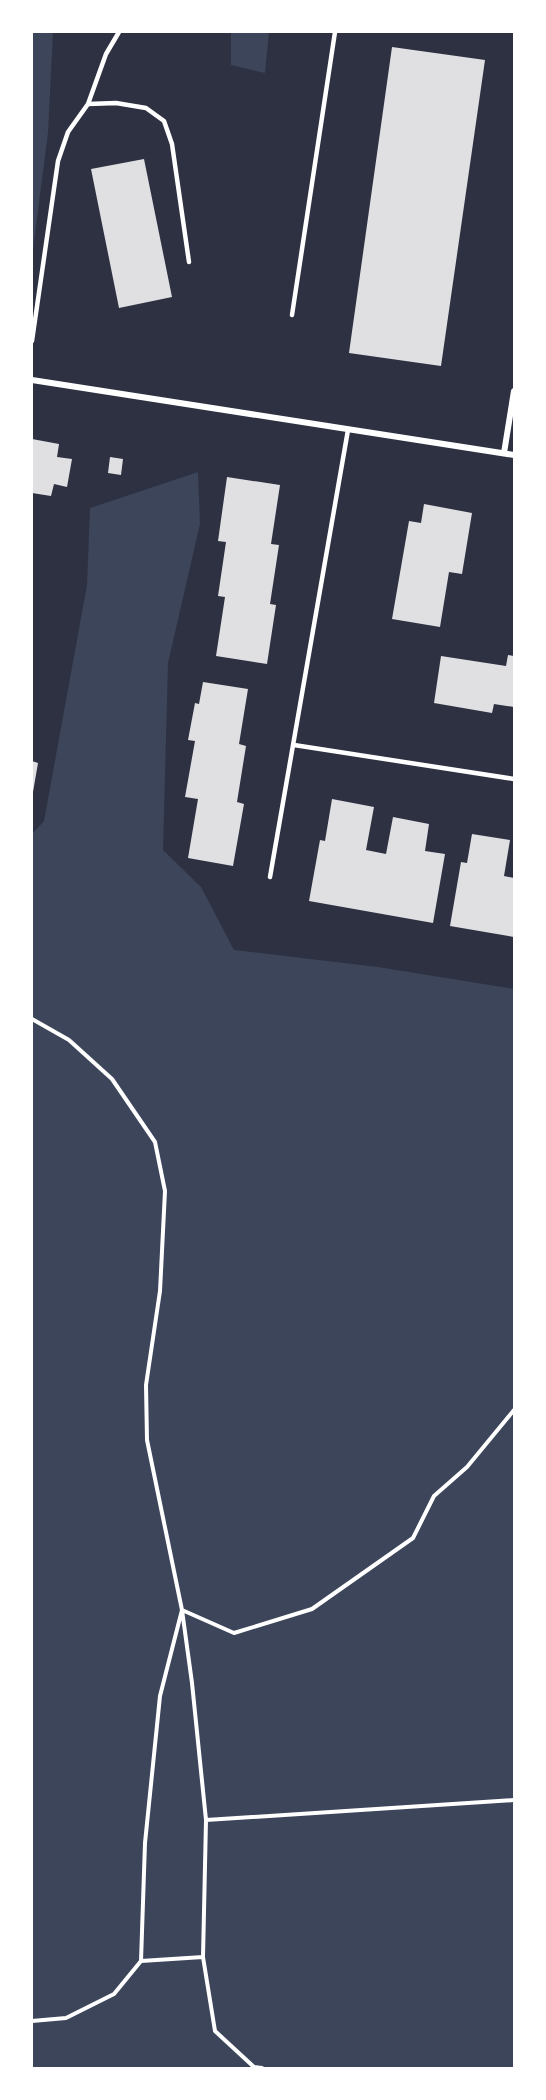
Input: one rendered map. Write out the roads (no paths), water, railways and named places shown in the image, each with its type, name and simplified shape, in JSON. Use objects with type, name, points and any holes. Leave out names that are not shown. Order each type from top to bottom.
[{"type":"street","points":[[32,380],[514,455]]},
{"type":"street","points":[[504,453],[514,391]]},
{"type":"lane","points":[[32,340],[58,161],[68,132],[88,104],[106,54],[119,32]]},
{"type":"lane","points":[[292,315],[335,32]]},
{"type":"lane","points":[[88,104],[116,103],[146,108],[164,121],[172,144],[189,262]]},
{"type":"lane","points":[[270,878],[348,430]]},
{"type":"lane","points":[[294,745],[514,779]]}]
